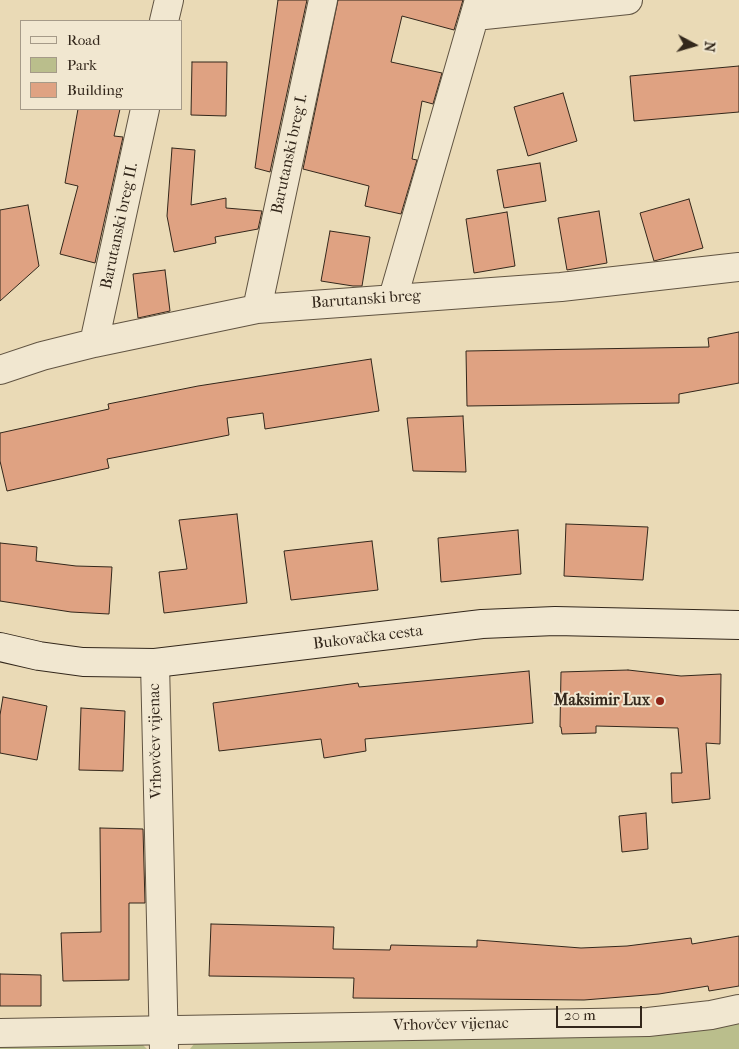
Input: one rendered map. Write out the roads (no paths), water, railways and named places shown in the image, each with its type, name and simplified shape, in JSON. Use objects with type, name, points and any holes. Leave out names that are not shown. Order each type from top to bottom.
[{"type":"street","points":[[164,20],[169,0]]},
{"type":"street","name":"Barutanski breg I.","points":[[256,309],[323,0]]},
{"type":"street","points":[[393,298],[477,8],[628,0]]},
{"type":"street","name":"Barutanski breg II.","points":[[94,343],[145,110]]},
{"type":"street","name":"Barutanski breg","points":[[0,370],[42,356],[94,343],[256,309],[561,287],[739,267]]},
{"type":"street","name":"Bukovačka cesta","points":[[0,646],[39,656],[83,662],[155,663],[482,624],[555,621],[739,625]]},
{"type":"street","name":"Vrhovčev vijenac","points":[[155,663],[163,1039]]},
{"type":"street","name":"Vrhovčev vijenac","points":[[0,1033],[163,1039],[648,1022],[711,1015],[739,1009]]},
{"type":"place","name":"Maksimir Lux","points":[[660,701]]}]
